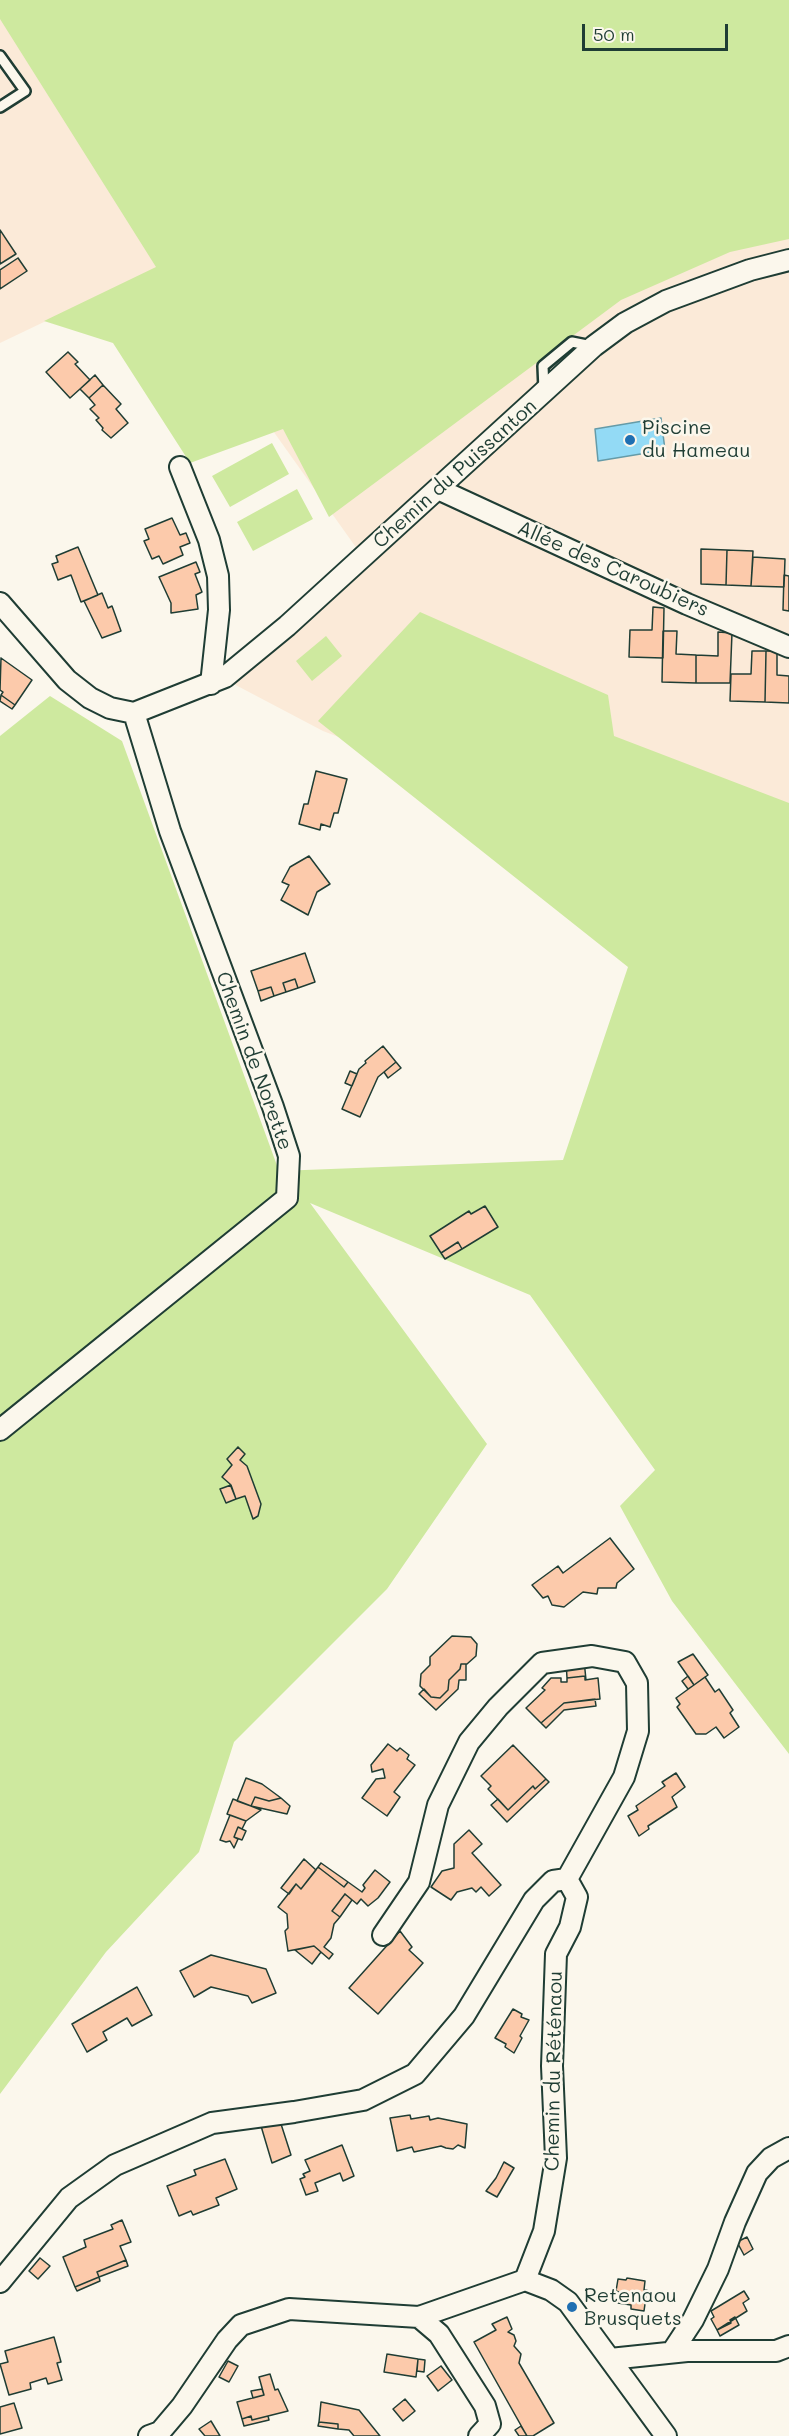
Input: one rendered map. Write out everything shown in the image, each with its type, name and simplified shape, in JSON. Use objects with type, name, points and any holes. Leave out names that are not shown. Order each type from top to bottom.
[{"type":"street","name":"Chemin du Puissanton","points":[[134,713],[225,677],[287,626],[594,346],[625,323],[666,301],[750,270],[789,260]]},
{"type":"street","points":[[180,467],[209,540],[218,576],[219,609],[211,684]]},
{"type":"street","name":"Allée des Caroubiers","points":[[438,489],[687,604],[789,647]]},
{"type":"street","points":[[0,603],[74,686],[90,698],[110,708],[134,713]]},
{"type":"street","name":"Chemin de Norette","points":[[0,1430],[287,1198],[289,1156],[273,1107],[170,831],[134,713]]},
{"type":"street","points":[[0,2282],[69,2198],[115,2165],[212,2123],[363,2100],[416,2074],[464,2016],[534,1900],[553,1881],[567,1879],[624,1777],[638,1731],[637,1683],[625,1662],[592,1656],[542,1663],[498,1707],[469,1742],[438,1805],[418,1882],[383,1935]]},
{"type":"street","name":"Chemin du Réténaou","points":[[525,2280],[544,2231],[556,2158],[552,2066],[556,1954],[570,1927],[577,1897],[567,1879]]},
{"type":"street","points":[[672,2352],[693,2320],[718,2269],[735,2222],[757,2173],[771,2158],[789,2148]]},
{"type":"street","points":[[149,2436],[160,2432],[182,2406],[227,2340],[241,2325],[289,2308],[419,2317],[525,2280],[551,2290],[568,2302],[666,2436]]},
{"type":"street","points":[[419,2317],[440,2334],[485,2406],[489,2432]]},
{"type":"street","points":[[610,2359],[672,2352],[776,2350],[789,2346]]},
{"type":"lane","points":[[0,56],[25,91],[0,107]]},
{"type":"shaded area","points":[[0,0],[789,0],[789,1000],[388,756],[323,731],[228,681],[360,553],[157,268],[0,343]]},
{"type":"green space","points":[[0,0],[789,0],[789,239],[730,252],[621,300],[329,517],[283,429],[190,463],[113,343],[44,321],[156,267],[0,19]]},
{"type":"green space","points":[[272,443],[289,474],[230,507],[212,476]]},
{"type":"green space","points":[[297,489],[313,519],[253,551],[237,522]]},
{"type":"green space","points":[[420,612],[608,695],[614,736],[789,803],[789,1754],[672,1601],[620,1506],[655,1470],[530,1295],[310,1203],[487,1444],[387,1589],[234,1742],[199,1852],[106,1952],[0,2094],[0,736],[50,696],[122,741],[279,1171],[563,1160],[628,967],[318,721]]},
{"type":"green space","points":[[326,636],[342,656],[312,681],[296,661]]},
{"type":"water","name":"Piscine du Hameau","points":[[661,418],[665,450],[598,461],[595,429]]},
{"type":"building","points":[[0,230],[16,254],[0,264]]},
{"type":"building","points":[[18,258],[27,271],[0,289],[0,270]]},
{"type":"building","points":[[68,352],[78,362],[75,364],[90,380],[70,398],[46,372]]},
{"type":"building","points":[[95,375],[103,385],[89,398],[80,389]]},
{"type":"building","points":[[103,385],[121,404],[116,409],[128,423],[111,438],[102,430],[103,428],[96,420],[99,418],[90,409],[95,405],[89,398]]},
{"type":"building","points":[[172,518],[180,535],[186,533],[190,543],[180,547],[183,555],[163,564],[159,556],[152,559],[144,541],[149,539],[145,529]]},
{"type":"building","points":[[78,547],[98,595],[81,602],[71,575],[58,580],[52,564],[58,562],[56,556]]},
{"type":"building","points":[[701,549],[727,550],[726,585],[701,584]]},
{"type":"building","points":[[727,550],[753,551],[751,586],[726,585]]},
{"type":"building","points":[[753,557],[785,559],[784,587],[751,586]]},
{"type":"building","points":[[196,562],[200,572],[195,574],[202,592],[196,595],[198,609],[171,613],[171,603],[159,577]]},
{"type":"building","points":[[784,575],[789,576],[789,611],[783,610]]},
{"type":"building","points":[[102,593],[108,608],[112,606],[121,631],[102,638],[84,601]]},
{"type":"building","points":[[653,607],[664,608],[663,658],[629,657],[630,630],[652,630]]},
{"type":"building","points":[[663,631],[677,631],[676,654],[696,655],[696,683],[662,682]]},
{"type":"building","points":[[718,632],[732,633],[730,683],[696,683],[696,655],[718,656]]},
{"type":"building","points":[[752,651],[766,651],[765,702],[730,701],[731,674],[751,674]]},
{"type":"building","points":[[766,651],[777,651],[777,675],[789,676],[789,703],[765,702]]},
{"type":"building","points":[[1,658],[32,680],[15,705],[1,695],[3,692],[0,690]]},
{"type":"building","points":[[1,695],[15,705],[12,709],[0,701]]},
{"type":"building","points":[[316,771],[347,779],[338,813],[334,813],[330,827],[321,824],[320,830],[299,824],[304,804],[308,804]]},
{"type":"building","points":[[309,856],[330,884],[317,892],[308,915],[281,900],[289,885],[282,882],[290,867]]},
{"type":"building","points":[[305,953],[315,982],[298,988],[295,979],[283,983],[286,992],[274,996],[271,987],[258,991],[251,971]]},
{"type":"building","points":[[295,979],[298,988],[286,992],[283,983]]},
{"type":"building","points":[[271,987],[274,996],[261,1001],[258,991]]},
{"type":"building","points":[[383,1046],[396,1062],[378,1077],[360,1117],[342,1109],[359,1069]]},
{"type":"building","points":[[396,1062],[401,1068],[388,1078],[384,1072]]},
{"type":"building","points":[[350,1071],[357,1074],[352,1086],[345,1083]]},
{"type":"building","points":[[485,1206],[498,1227],[462,1249],[458,1242],[441,1253],[430,1236],[469,1211],[471,1214]]},
{"type":"building","points":[[458,1242],[462,1249],[445,1259],[441,1253]]},
{"type":"building","points":[[238,1447],[245,1454],[240,1460],[247,1466],[261,1504],[258,1516],[253,1519],[245,1496],[236,1499],[230,1484],[222,1477],[232,1465],[227,1459]]},
{"type":"building","points":[[231,1485],[236,1499],[226,1503],[220,1489]]},
{"type":"building","points":[[610,1538],[634,1569],[617,1583],[616,1588],[598,1588],[597,1594],[583,1592],[564,1607],[552,1605],[548,1596],[543,1598],[532,1585],[558,1566],[563,1573]]},
{"type":"building","points":[[452,1636],[471,1637],[477,1644],[476,1656],[467,1664],[461,1664],[460,1669],[449,1680],[448,1690],[440,1698],[431,1697],[420,1686],[421,1674],[430,1665],[430,1657]]},
{"type":"building","points":[[693,1654],[708,1675],[694,1685],[678,1662]]},
{"type":"building","points":[[584,1660],[586,1680],[585,1676],[567,1678],[566,1662]]},
{"type":"building","points":[[461,1664],[466,1664],[466,1680],[459,1680],[458,1689],[436,1710],[419,1694],[424,1689],[431,1697],[440,1698],[448,1690],[449,1680],[460,1669]]},
{"type":"building","points":[[585,1676],[585,1680],[598,1678],[600,1699],[564,1703],[541,1723],[526,1708],[545,1690],[542,1688],[551,1678],[561,1678],[561,1682],[567,1682],[567,1678]]},
{"type":"building","points":[[688,1676],[694,1685],[688,1689],[682,1681]]},
{"type":"building","points":[[705,1677],[715,1692],[719,1689],[733,1710],[730,1713],[739,1727],[724,1738],[716,1727],[706,1734],[696,1734],[677,1707],[680,1704],[676,1698]]},
{"type":"building","points":[[595,1699],[596,1706],[564,1710],[546,1728],[541,1723],[564,1703]]},
{"type":"building","points":[[388,1744],[397,1751],[400,1748],[409,1755],[407,1759],[415,1765],[394,1792],[400,1797],[387,1816],[362,1798],[376,1779],[385,1778],[383,1769],[372,1772],[371,1765]]},
{"type":"building","points":[[513,1745],[546,1779],[535,1789],[533,1786],[508,1810],[488,1789],[491,1786],[481,1776]]},
{"type":"building","points":[[676,1773],[685,1787],[672,1797],[677,1807],[648,1826],[649,1829],[639,1836],[628,1816],[638,1810],[636,1806],[665,1786],[662,1782]]},
{"type":"building","points":[[246,1778],[262,1784],[281,1798],[269,1801],[255,1797],[251,1806],[237,1801]]},
{"type":"building","points":[[546,1779],[549,1782],[507,1822],[491,1805],[498,1799],[508,1810],[533,1786],[535,1789]]},
{"type":"building","points":[[255,1797],[269,1801],[281,1798],[290,1806],[287,1814],[251,1806]]},
{"type":"building","points":[[233,1799],[261,1810],[246,1821],[227,1814]]},
{"type":"building","points":[[230,1815],[246,1821],[242,1829],[238,1827],[234,1837],[238,1839],[234,1848],[230,1841],[220,1840]]},
{"type":"building","points":[[238,1827],[246,1831],[242,1840],[234,1837]]},
{"type":"building","points":[[469,1830],[482,1844],[472,1853],[501,1885],[489,1896],[481,1887],[476,1892],[472,1888],[457,1892],[451,1900],[431,1887],[442,1871],[454,1868],[454,1844]]},
{"type":"building","points":[[304,1859],[316,1870],[301,1889],[296,1884],[289,1894],[281,1888]]},
{"type":"building","points":[[321,1863],[348,1882],[344,1887],[318,1867]]},
{"type":"building","points":[[318,1867],[344,1887],[348,1882],[362,1892],[365,1888],[363,1885],[375,1870],[390,1882],[378,1898],[368,1906],[361,1899],[357,1904],[345,1894],[332,1911],[340,1917],[334,1924],[331,1938],[324,1947],[333,1954],[329,1959],[314,1946],[288,1951],[285,1931],[288,1928],[287,1914],[278,1907],[296,1884],[301,1889]]},
{"type":"building","points":[[345,1894],[352,1900],[340,1917],[332,1911]]},
{"type":"building","points":[[400,1931],[412,1947],[409,1950],[423,1963],[378,2014],[349,1988]]},
{"type":"building","points":[[314,1946],[321,1952],[312,1964],[295,1950]]},
{"type":"building","points":[[211,1955],[266,1969],[276,1993],[252,2003],[248,1996],[211,1987],[194,1997],[180,1971]]},
{"type":"building","points":[[137,1987],[152,2015],[132,2026],[127,2018],[103,2032],[107,2040],[87,2052],[72,2024]]},
{"type":"building","points":[[513,2009],[522,2014],[521,2017],[529,2020],[514,2053],[505,2047],[506,2044],[495,2038]]},
{"type":"building","points":[[410,2115],[411,2119],[429,2116],[430,2120],[438,2118],[467,2124],[465,2148],[458,2145],[453,2149],[441,2146],[414,2152],[412,2147],[397,2151],[390,2118]]},
{"type":"building","points":[[281,2124],[291,2155],[272,2163],[261,2126]]},
{"type":"building","points":[[342,2145],[354,2176],[343,2181],[340,2173],[315,2183],[318,2191],[306,2195],[300,2179],[305,2177],[303,2174],[310,2171],[305,2160]]},
{"type":"building","points":[[225,2159],[237,2189],[216,2198],[219,2205],[193,2215],[191,2211],[179,2216],[167,2186],[196,2175],[194,2170]]},
{"type":"building","points":[[504,2162],[514,2168],[497,2197],[486,2191]]},
{"type":"building","points":[[122,2220],[131,2242],[120,2246],[126,2260],[97,2272],[99,2277],[75,2287],[63,2257],[86,2247],[84,2240],[113,2229],[111,2225]]},
{"type":"building","points":[[747,2237],[753,2249],[744,2255],[737,2242]]},
{"type":"building","points":[[40,2258],[50,2266],[38,2279],[29,2271]]},
{"type":"building","points":[[126,2260],[128,2266],[99,2277],[97,2272]]},
{"type":"building","points":[[99,2277],[100,2281],[77,2291],[75,2287]]},
{"type":"building","points":[[627,2278],[645,2281],[644,2290],[647,2290],[644,2311],[631,2309],[631,2305],[618,2303],[619,2292],[616,2291],[618,2279],[626,2280]]},
{"type":"building","points":[[744,2291],[749,2299],[743,2303],[747,2311],[717,2330],[711,2319],[714,2317],[711,2311]]},
{"type":"building","points":[[507,2317],[512,2329],[508,2332],[514,2335],[516,2341],[514,2346],[521,2354],[519,2363],[554,2423],[533,2436],[527,2436],[474,2342],[496,2330],[492,2324]]},
{"type":"building","points":[[735,2317],[739,2325],[720,2336],[717,2330],[731,2323],[730,2320]]},
{"type":"building","points":[[54,2337],[61,2362],[57,2363],[62,2380],[48,2384],[46,2378],[30,2383],[31,2389],[9,2395],[0,2364],[8,2362],[5,2351]]},
{"type":"building","points":[[387,2354],[418,2359],[416,2377],[384,2372]]},
{"type":"building","points":[[418,2359],[425,2360],[424,2372],[417,2371]]},
{"type":"building","points":[[228,2361],[238,2366],[229,2382],[219,2377]]},
{"type":"building","points":[[441,2366],[452,2380],[438,2391],[427,2376]]},
{"type":"building","points":[[270,2374],[275,2390],[278,2389],[288,2411],[252,2420],[251,2416],[242,2419],[237,2402],[264,2395],[259,2377]]},
{"type":"building","points":[[262,2389],[264,2395],[253,2398],[251,2391]]},
{"type":"building","points":[[405,2399],[415,2411],[403,2421],[393,2409]]},
{"type":"building","points":[[321,2402],[359,2410],[380,2436],[354,2436],[349,2430],[338,2429],[338,2424],[319,2422]]},
{"type":"building","points":[[14,2403],[22,2428],[0,2434],[0,2407]]},
{"type":"building","points":[[251,2416],[252,2420],[268,2416],[269,2420],[244,2426],[242,2419]]},
{"type":"building","points":[[211,2421],[220,2436],[205,2436],[199,2429]]},
{"type":"building","points":[[319,2422],[338,2424],[338,2429],[318,2426]]},
{"type":"building","points":[[521,2426],[527,2436],[519,2436],[515,2430]]},
{"type":"place","name":"Piscine du Hameau","points":[[630,440]]},
{"type":"place","name":"Retenaou Brusquets","points":[[572,2307]]}]
